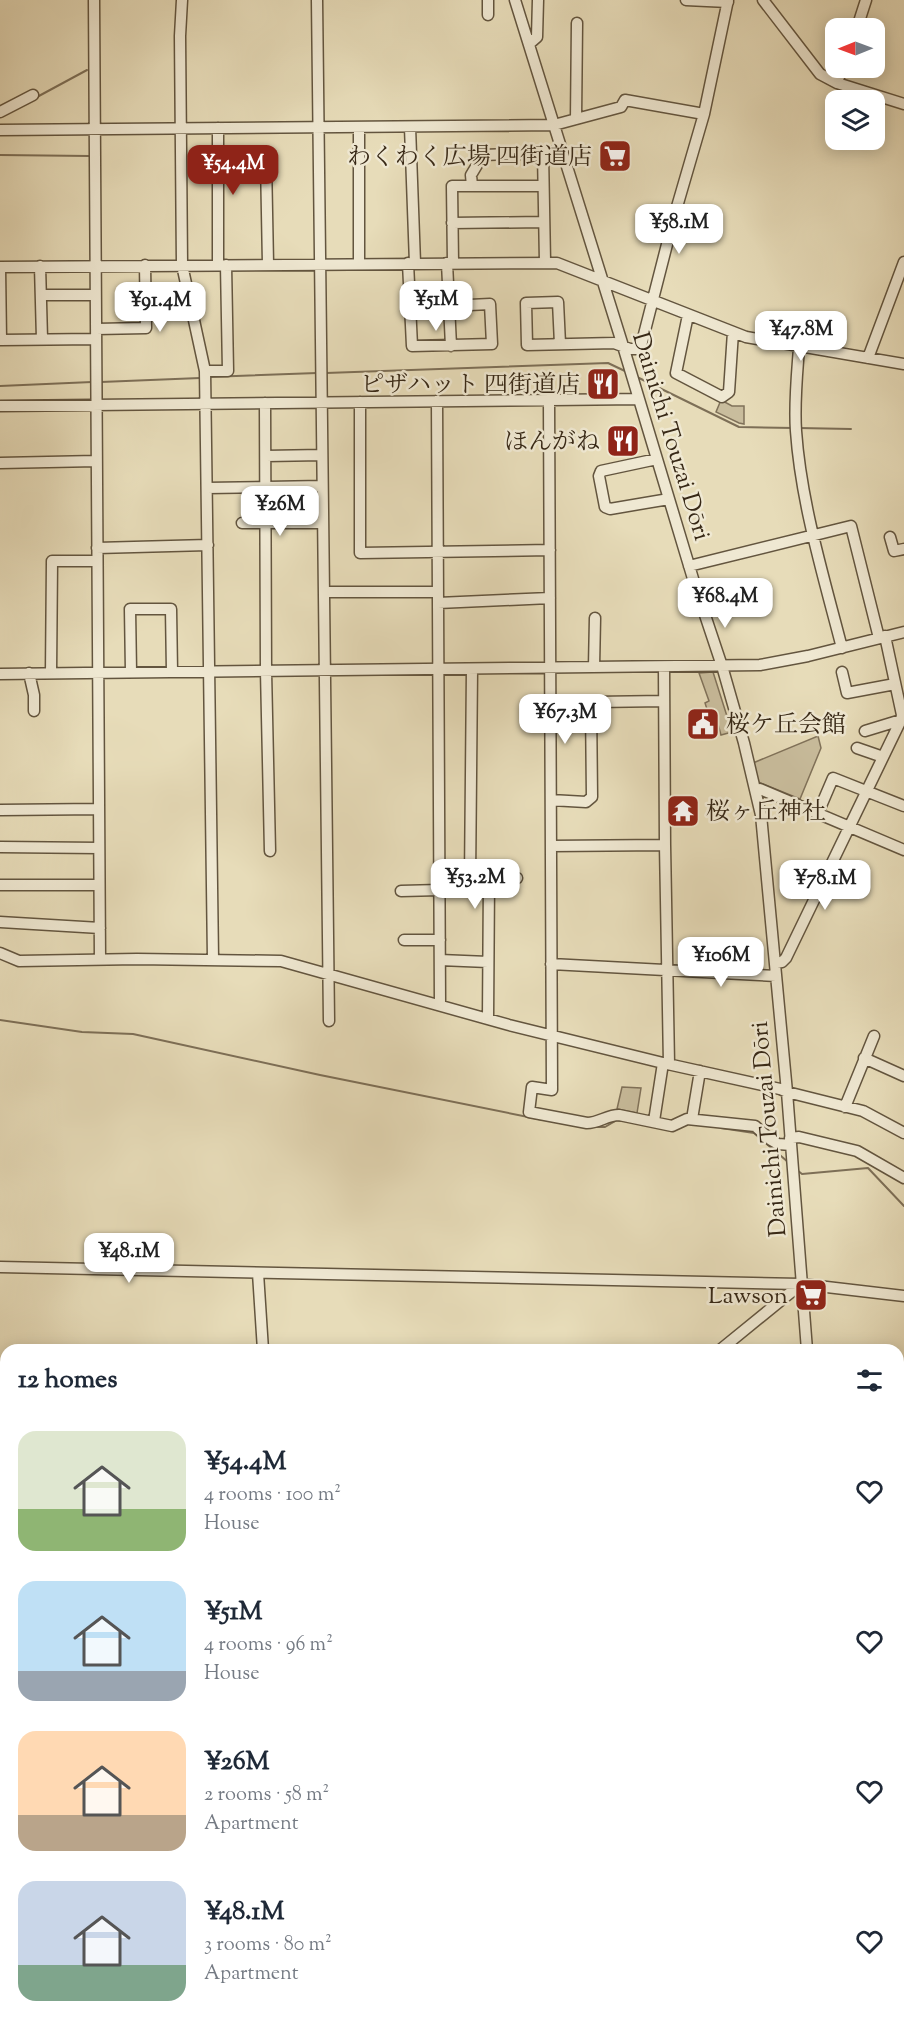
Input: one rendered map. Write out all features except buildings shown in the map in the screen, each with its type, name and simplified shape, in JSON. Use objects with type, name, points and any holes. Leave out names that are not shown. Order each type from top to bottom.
[{"type":"street","points":[[94,0],[100,960]]},
{"type":"street","points":[[182,0],[180,36],[182,265],[205,372],[213,960]]},
{"type":"street","points":[[317,0],[329,1021]]},
{"type":"street","points":[[488,0],[488,15]]},
{"type":"street","name":"Dainichi Touzai Dōri","points":[[515,0],[689,566],[722,666],[756,790],[787,1092],[806,1344]]},
{"type":"street","points":[[529,44],[537,38],[538,0]]},
{"type":"street","points":[[560,344],[558,302],[526,303],[527,345],[614,343],[630,349],[637,349],[641,346],[674,217],[704,114],[728,1],[686,0]]},
{"type":"street","points":[[764,0],[820,74],[837,83],[904,104]]},
{"type":"street","points":[[860,18],[866,0]]},
{"type":"street","points":[[576,118],[577,23]]},
{"type":"street","points":[[837,83],[839,78]]},
{"type":"street","points":[[0,112],[33,95]]},
{"type":"street","points":[[0,130],[554,125],[621,107],[625,100],[704,114]]},
{"type":"street","points":[[359,127],[359,264]]},
{"type":"street","points":[[410,127],[412,346],[492,344],[490,304],[449,306]]},
{"type":"street","points":[[205,372],[228,370],[218,129]]},
{"type":"street","points":[[472,186],[471,175],[483,155],[562,150]]},
{"type":"street","points":[[543,153],[545,262]]},
{"type":"street","points":[[218,162],[266,161],[268,264]]},
{"type":"street","points":[[451,346],[449,306],[452,186],[543,186]]},
{"type":"street","points":[[452,223],[544,222]]},
{"type":"street","points":[[145,265],[146,328],[42,339],[1,340],[0,267],[145,265],[545,262],[557,263],[746,338],[904,364]]},
{"type":"street","points":[[868,358],[904,262]]},
{"type":"street","points":[[40,266],[42,339]]},
{"type":"street","points":[[41,295],[95,295]]},
{"type":"street","points":[[688,315],[676,374],[722,397],[729,392],[733,332]]},
{"type":"street","points":[[799,348],[796,429],[800,466],[842,648]]},
{"type":"street","points":[[0,406],[638,399]]},
{"type":"street","points":[[549,400],[552,1090],[532,1087],[529,1112],[587,1123],[599,1122],[613,1115],[672,1126],[687,1119],[755,1126],[778,1144],[800,1137],[857,1151],[904,1178]]},
{"type":"street","points":[[437,401],[440,1005]]},
{"type":"street","points":[[360,402],[360,553],[550,550]]},
{"type":"street","points":[[265,403],[266,671],[270,851]]},
{"type":"street","points":[[266,456],[322,455]]},
{"type":"street","points":[[657,459],[601,471],[599,476],[605,507],[610,509],[669,499]]},
{"type":"street","points":[[0,464],[96,461]]},
{"type":"street","points":[[207,488],[322,486]]},
{"type":"street","points":[[242,522],[323,523]]},
{"type":"street","points":[[689,566],[851,526],[902,715],[786,958],[782,962],[775,963]]},
{"type":"street","points":[[890,537],[894,551],[904,549]]},
{"type":"street","points":[[97,548],[208,545]]},
{"type":"street","points":[[51,673],[52,561],[97,561]]},
{"type":"street","points":[[324,592],[438,598],[550,598]]},
{"type":"street","points":[[131,672],[130,609],[171,609],[172,672]]},
{"type":"street","points":[[594,667],[595,618]]},
{"type":"street","points":[[0,674],[765,665],[904,632]]},
{"type":"street","points":[[654,1121],[666,1063],[668,971],[664,845],[664,667]]},
{"type":"street","points":[[472,669],[470,880],[517,878]]},
{"type":"street","points":[[842,672],[847,693],[895,684]]},
{"type":"street","points":[[29,673],[34,695],[34,711]]},
{"type":"street","points":[[551,800],[586,802],[592,797],[591,705],[596,702],[664,701]]},
{"type":"street","points":[[865,731],[901,720]]},
{"type":"street","points":[[857,748],[883,757]]},
{"type":"street","points":[[818,813],[833,777],[904,806]]},
{"type":"street","points":[[756,790],[760,789],[904,850]]},
{"type":"street","points":[[0,810],[99,809]]},
{"type":"street","points":[[551,846],[664,845]]},
{"type":"street","points":[[0,847],[99,848]]},
{"type":"street","points":[[488,1019],[489,879]]},
{"type":"street","points":[[0,885],[99,885]]},
{"type":"street","points":[[401,891],[440,890]]},
{"type":"street","points":[[0,922],[100,928]]},
{"type":"street","points":[[404,940],[440,940]]},
{"type":"street","points":[[0,953],[19,961],[281,961],[488,1019],[863,1111],[904,1133]]},
{"type":"street","points":[[440,960],[488,962]]},
{"type":"street","points":[[551,964],[776,976]]},
{"type":"street","points":[[845,1107],[874,1036]]},
{"type":"street","points":[[864,1058],[904,1076]]},
{"type":"street","points":[[692,1119],[700,1071]]},
{"type":"street","points":[[0,1267],[801,1284],[904,1296]]},
{"type":"street","points":[[258,1273],[263,1344]]},
{"type":"street","points":[[727,1344],[801,1284]]},
{"type":"shaded area","points":[[721,400],[732,406],[744,406],[744,424],[716,412]]},
{"type":"shaded area","points":[[713,672],[732,732],[721,735],[718,724],[712,725],[705,703],[709,701],[699,673]]},
{"type":"shaded area","points":[[818,736],[821,748],[800,799],[758,782],[753,763]]},
{"type":"shaded area","points":[[622,1087],[641,1088],[637,1113],[617,1109]]},
{"type":"waterway","points":[[37,97],[87,70]]},
{"type":"waterway","points":[[0,155],[89,156]]},
{"type":"waterway","points":[[326,373],[608,363],[627,372]]},
{"type":"waterway","points":[[209,377],[317,373]]},
{"type":"waterway","points":[[637,377],[739,427],[794,428]]},
{"type":"waterway","points":[[101,382],[200,378]]},
{"type":"waterway","points":[[0,386],[92,382]]},
{"type":"waterway","points":[[799,428],[851,429]]},
{"type":"waterway","points":[[0,1020],[82,1032],[133,1034],[543,1120]]},
{"type":"waterway","points":[[593,1127],[605,1127],[617,1120],[621,1121]]},
{"type":"waterway","points":[[721,1128],[754,1133],[788,1162]]},
{"type":"waterway","points":[[797,1170],[802,1174],[868,1168],[904,1206]]},
{"type":"place","name":"わくわく広場 四街道店","points":[[615,156]]},
{"type":"place","name":"ピザハット 四街道店","points":[[603,384]]},
{"type":"place","name":"ほんがね","points":[[623,441]]},
{"type":"place","name":"桜ケ丘会館","points":[[703,724]]},
{"type":"place","name":"桜ヶ丘神社","points":[[683,811]]},
{"type":"place","name":"Lawson","points":[[811,1295]]}]
